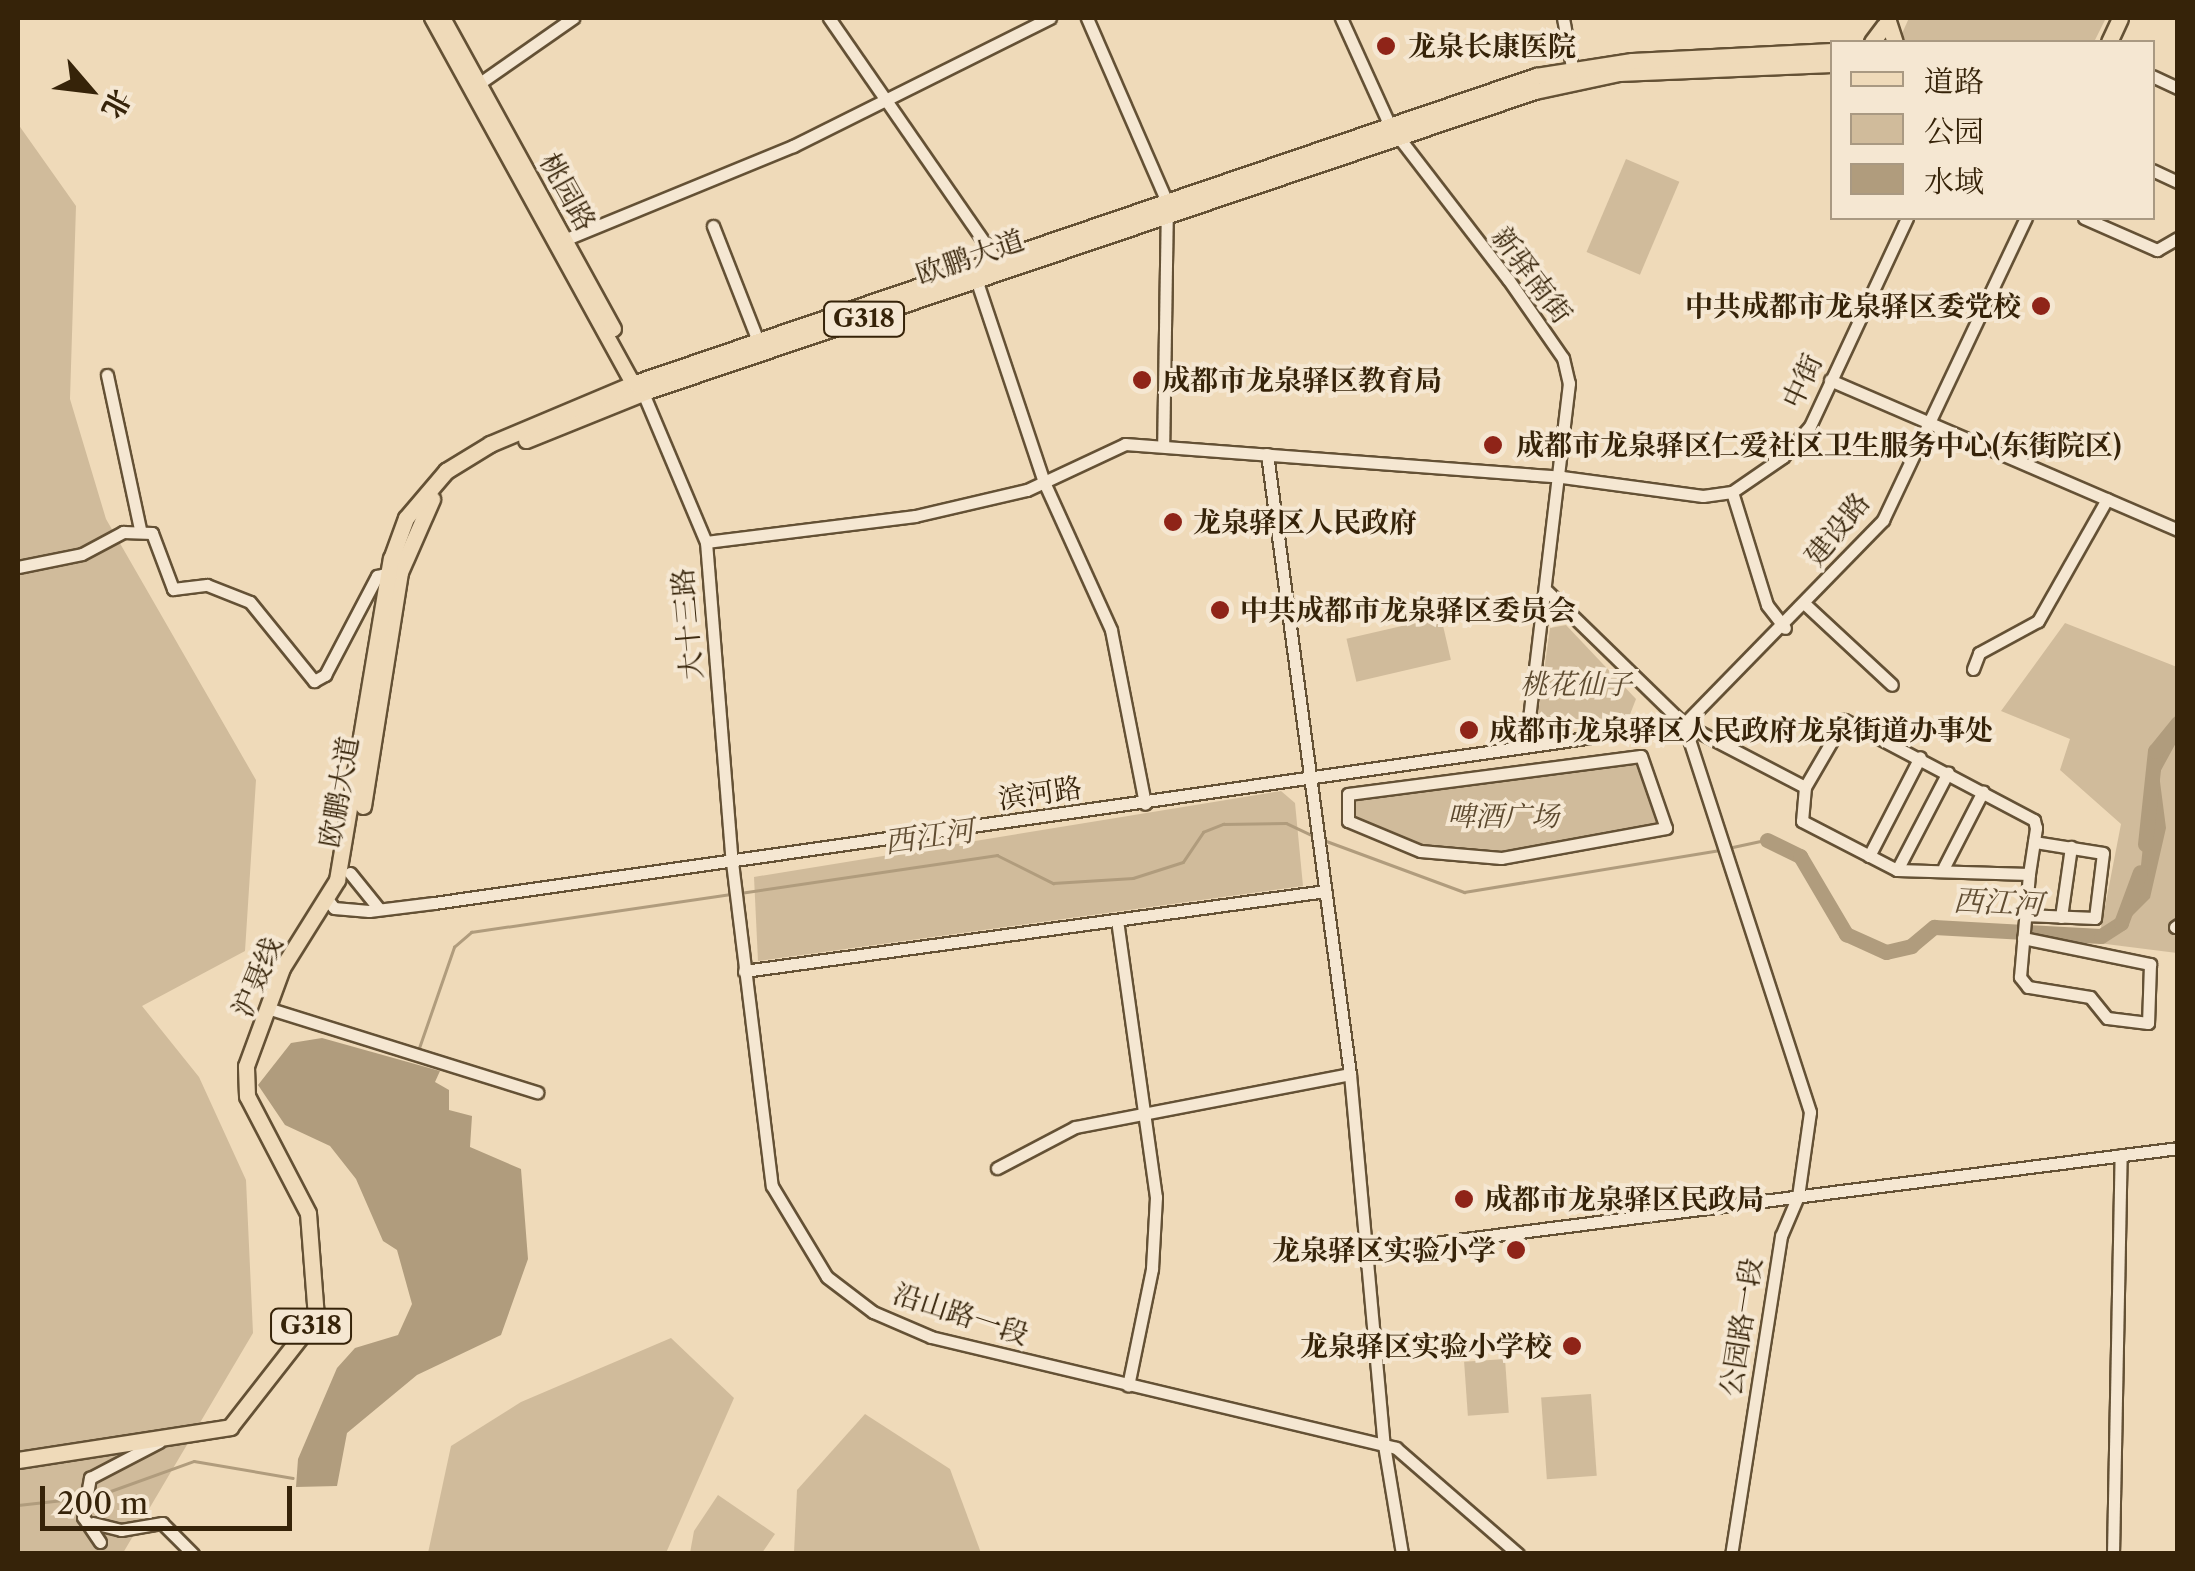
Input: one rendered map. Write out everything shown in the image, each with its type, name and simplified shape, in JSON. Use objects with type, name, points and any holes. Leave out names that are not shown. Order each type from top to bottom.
[{"type":"highway","name":"欧鹏大道","points":[[331,904],[350,874],[400,572],[422,511],[472,462],[758,341],[1001,266],[1572,67],[1830,51]]},
{"type":"highway","name":"欧鹏大道","points":[[1393,130],[1578,79],[1830,64]]},
{"type":"highway","name":"欧鹏大道","points":[[641,388],[975,274]]},
{"type":"highway","name":"沪聂线","points":[[18,1460],[160,1442],[230,1428],[316,1317],[308,1213],[246,1088],[246,1066],[282,968],[331,904],[344,860],[388,573],[406,518],[461,460],[641,388]]},
{"type":"main road","points":[[432,18],[476,86]]},
{"type":"main road","name":"桃园路","points":[[443,18],[641,388]]},
{"type":"street","points":[[476,86],[573,18]]},
{"type":"street","points":[[829,18],[1001,266]]},
{"type":"street","points":[[560,242],[888,100],[1050,18]]},
{"type":"street","points":[[1087,18],[1167,208],[1163,445]]},
{"type":"street","name":"新驿南街","points":[[1341,18],[1393,130],[1563,358],[1569,383],[1562,477],[1526,743]]},
{"type":"street","points":[[1563,18],[1572,67]]},
{"type":"street","points":[[2155,77],[2178,88]]},
{"type":"street","points":[[2155,171],[2178,182]]},
{"type":"street","name":"中街","points":[[1732,492],[1783,457],[1810,426],[1905,220]]},
{"type":"street","name":"建设路","points":[[1684,724],[1785,628],[1883,520],[2025,220]]},
{"type":"street","points":[[2088,220],[2156,250],[2178,238]]},
{"type":"street","points":[[713,226],[758,341]]},
{"type":"street","points":[[975,274],[1044,482],[1112,630],[1144,804]]},
{"type":"street","points":[[1827,352],[1841,358]]},
{"type":"street","points":[[107,374],[140,529]]},
{"type":"street","points":[[1830,380],[2178,530]]},
{"type":"street","name":"大十三路","points":[[641,388],[706,542],[740,932]]},
{"type":"street","points":[[706,542],[914,516],[1044,482],[1125,444],[1163,445],[1562,477],[1703,496],[1732,492],[1767,605],[1785,628]]},
{"type":"street","points":[[1268,454],[1350,1074],[1371,1251],[1384,1445],[1402,1554]]},
{"type":"street","points":[[1972,668],[1980,653],[2038,621],[2107,499]]},
{"type":"street","points":[[18,567],[82,554],[140,529],[152,533],[173,589],[206,585],[250,602],[314,682],[325,675],[378,576],[388,573]]},
{"type":"street","points":[[1547,591],[1684,724],[1805,787]]},
{"type":"street","points":[[1806,606],[1892,685]]},
{"type":"street","points":[[1983,791],[1944,867],[1928,876],[1897,870],[1802,821],[1805,787],[1844,720],[1920,757],[1983,791],[2034,820],[2034,842],[2029,874],[2024,928],[2020,977],[2028,987],[2090,997],[2107,1018],[2148,1023],[2150,964],[2024,928]]},
{"type":"street","name":"滨河路","points":[[331,904],[379,909],[1144,804],[1526,743],[1684,724]]},
{"type":"street","name":"公园路一段","points":[[1684,724],[1740,882],[1810,1112],[1798,1196],[1781,1236],[1731,1554]]},
{"type":"street","points":[[1642,756],[1666,828],[1501,858],[1420,850],[1348,821],[1348,794],[1642,756]]},
{"type":"street","points":[[1870,856],[1920,757]]},
{"type":"street","points":[[1897,870],[1948,772]]},
{"type":"street","points":[[2024,928],[2061,918],[2095,918],[2103,853],[2034,842]]},
{"type":"street","points":[[2061,918],[2070,847]]},
{"type":"street","points":[[1944,867],[2029,874]]},
{"type":"street","points":[[350,874],[379,909]]},
{"type":"street","points":[[744,970],[1117,920],[1326,886]]},
{"type":"street","points":[[1117,920],[1155,1215],[1128,1386]]},
{"type":"street","name":"沿山路一段","points":[[740,932],[772,1186],[827,1277],[872,1312],[931,1337],[1384,1445]]},
{"type":"street","points":[[271,1006],[538,1092]]},
{"type":"street","points":[[997,1168],[1042,1139],[1140,1110],[1350,1074]]},
{"type":"street","points":[[1371,1251],[2178,1148]]},
{"type":"street","points":[[2113,1554],[2121,1156]]},
{"type":"street","points":[[100,1542],[85,1508],[88,1490],[109,1464],[160,1442]]},
{"type":"street","points":[[1384,1445],[1518,1554]]},
{"type":"street","points":[[93,1523],[121,1530],[162,1523],[193,1554]]},
{"type":"green space","points":[[1909,18],[2106,18],[2095,40],[1900,38]]},
{"type":"green space","points":[[18,124],[76,206],[70,399],[106,519],[256,780],[245,951],[142,1006],[199,1077],[246,1180],[253,1333],[123,1553],[18,1553]]},
{"type":"green space","points":[[1626,159],[1679,182],[1640,275],[1587,252]]},
{"type":"green space","points":[[1441,617],[1451,660],[1356,682],[1346,639]]},
{"type":"green space","points":[[2065,623],[2177,667],[2177,953],[2098,943],[2121,824],[2060,770],[2070,739],[2001,711]]},
{"type":"green space","name":"桃花仙子","points":[[1566,625],[1636,699],[1629,717],[1544,722],[1538,714],[1550,628]]},
{"type":"green space","name":"啤酒广场","points":[[1641,756],[1666,828],[1501,858],[1420,851],[1348,821],[1348,794]]},
{"type":"green space","points":[[1281,791],[1295,803],[1303,886],[758,961],[754,877]]},
{"type":"green space","points":[[671,1338],[734,1398],[666,1553],[428,1553],[451,1446],[521,1402]]},
{"type":"green space","points":[[1505,1359],[1509,1413],[1468,1416],[1464,1362]]},
{"type":"green space","points":[[1591,1394],[1597,1476],[1547,1479],[1541,1397]]},
{"type":"green space","points":[[865,1414],[950,1469],[981,1553],[794,1553],[797,1490]]},
{"type":"green space","points":[[718,1495],[775,1534],[762,1553],[690,1553],[694,1531]]},
{"type":"water","points":[[2177,718],[2177,741],[2159,774],[2166,828],[2150,898],[2119,929],[2138,895],[2153,747]]},
{"type":"water","points":[[322,1038],[440,1071],[435,1082],[449,1090],[449,1110],[472,1116],[470,1147],[521,1169],[528,1259],[501,1335],[417,1375],[347,1433],[337,1486],[296,1487],[298,1459],[337,1368],[355,1348],[398,1335],[412,1304],[397,1250],[383,1241],[356,1179],[330,1146],[285,1125],[258,1085],[291,1043]]},
{"type":"waterway","name":"西江河","points":[[2145,844],[2155,751],[2178,723]]},
{"type":"waterway","name":"西江河","points":[[740,893],[997,855],[1053,883],[1133,878],[1183,862],[1203,832],[1223,824],[1286,823],[1314,836]]},
{"type":"waterway","name":"西江河","points":[[1321,839],[1464,892],[1720,850]]},
{"type":"waterway","name":"西江河","points":[[1728,848],[1767,840]]},
{"type":"waterway","name":"西江河","points":[[1767,840],[1800,856],[1846,934],[1886,952],[1911,946],[1934,927],[2101,936],[2121,923],[2140,872]]},
{"type":"waterway","name":"西江河","points":[[418,1051],[454,947],[471,932],[732,894]]},
{"type":"waterway","name":"西江河","points":[[94,1497],[194,1461],[293,1478]]},
{"type":"waterway","name":"西江河","points":[[18,1505],[81,1498]]},
{"type":"place","name":"龙泉长康医院","points":[[1386,46]]},
{"type":"place","name":"中共成都市龙泉驿区委党校","points":[[2041,306]]},
{"type":"place","name":"成都市龙泉驿区教育局","points":[[1142,380]]},
{"type":"place","name":"成都市龙泉驿区仁爱社区卫生服务中心(东街院区)","points":[[1493,445]]},
{"type":"place","name":"龙泉驿区人民政府","points":[[1173,522]]},
{"type":"place","name":"中共成都市龙泉驿区委员会","points":[[1220,610]]},
{"type":"place","name":"成都市龙泉驿区人民政府龙泉街道办事处","points":[[1469,730]]},
{"type":"place","name":"成都市龙泉驿区民政局","points":[[1464,1199]]},
{"type":"place","name":"龙泉驿区实验小学","points":[[1516,1250]]},
{"type":"place","name":"龙泉驿区实验小学校","points":[[1572,1346]]}]
